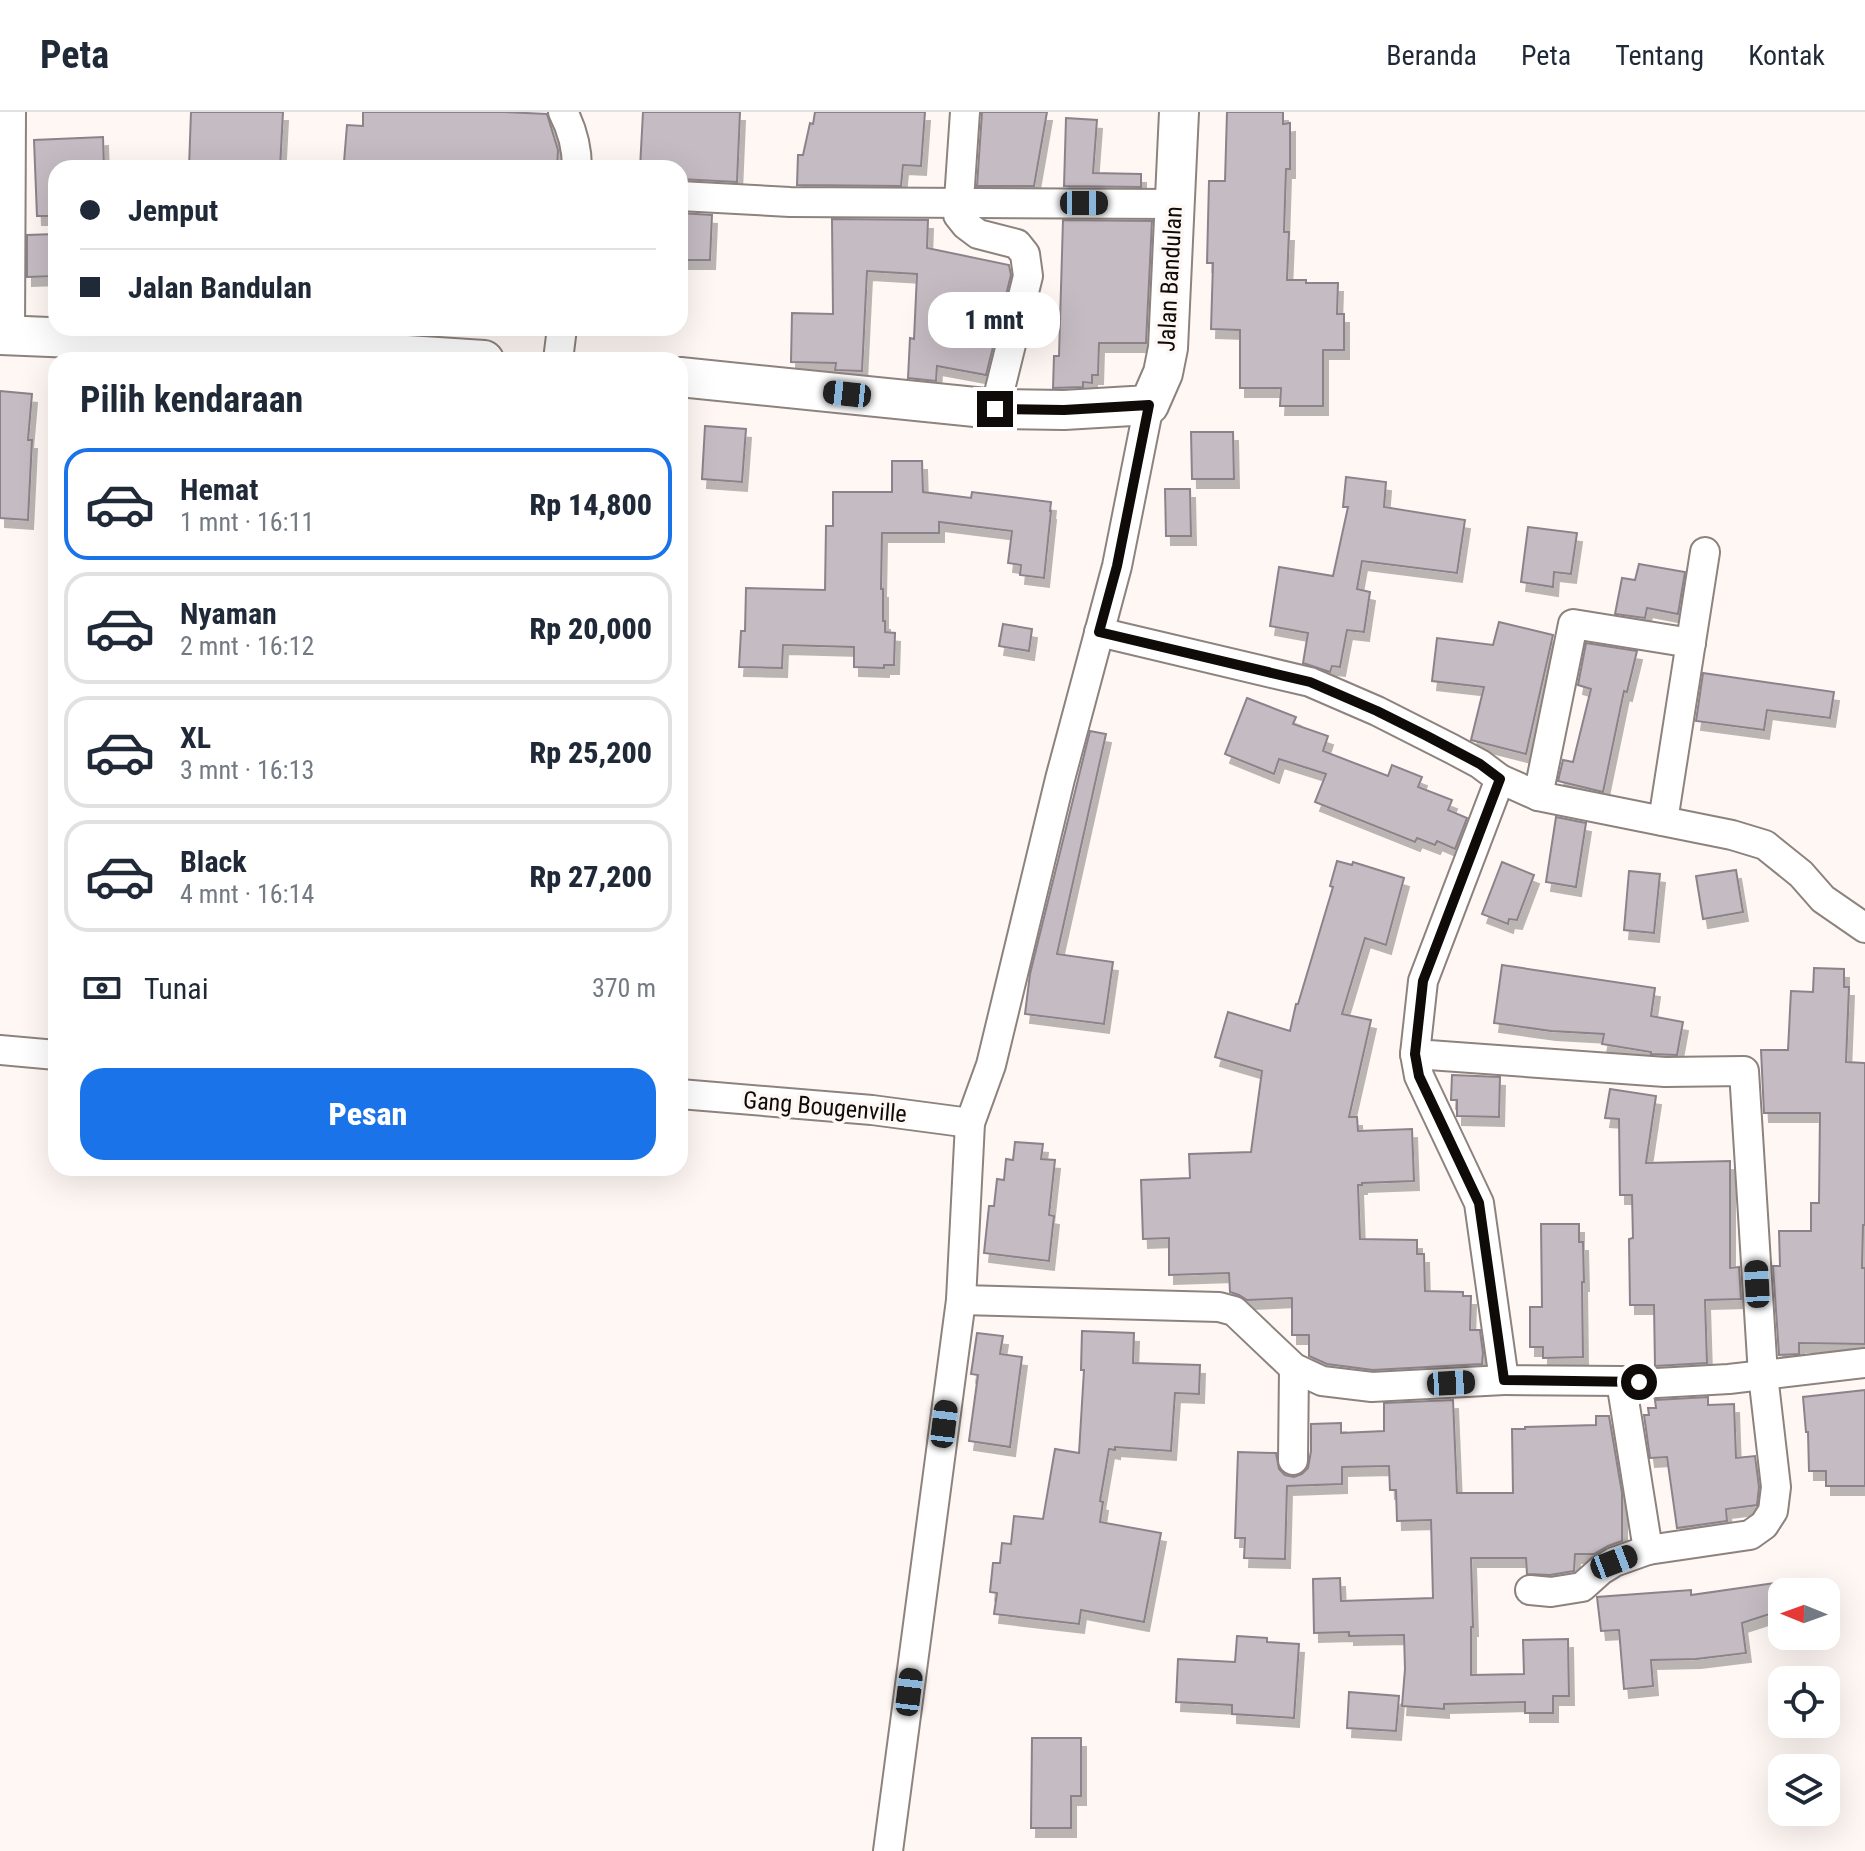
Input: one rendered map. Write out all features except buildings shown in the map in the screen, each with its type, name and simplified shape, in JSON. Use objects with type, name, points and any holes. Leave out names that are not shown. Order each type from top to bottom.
[{"type":"street","points":[[11,112],[5,335],[360,352]]},
{"type":"street","points":[[563,112],[570,125],[577,160]]},
{"type":"street","points":[[965,112],[958,215],[978,234],[1017,244],[1025,254],[1028,276],[995,409]]},
{"type":"street","name":"Jalan Bandulan","points":[[1149,405],[1163,373],[1168,348],[1179,112]]},
{"type":"street","points":[[688,196],[790,202],[1174,204]]},
{"type":"street","points":[[688,378],[995,409],[1064,410],[1149,405],[1117,566],[1060,779],[991,1065],[970,1123],[961,1300],[888,1851]]},
{"type":"street","points":[[1663,821],[1705,552]]},
{"type":"street","points":[[1538,796],[1573,624],[1691,643]]},
{"type":"street","points":[[1099,632],[1310,682],[1440,742],[1500,779],[1538,796],[1732,835],[1765,845],[1801,874],[1823,899],[1865,928]]},
{"type":"street","points":[[1500,779],[1423,981],[1415,1054],[1419,1076],[1479,1203],[1504,1380]]},
{"type":"street","points":[[0,1050],[48,1054]]},
{"type":"street","points":[[1415,1054],[1665,1072],[1744,1071],[1763,1375],[1776,1487],[1773,1511],[1764,1525],[1750,1535],[1648,1550],[1614,1562],[1582,1587],[1551,1592],[1530,1590]]},
{"type":"street","name":"Gang Bougenville","points":[[688,1095],[872,1110],[970,1123]]},
{"type":"street","points":[[961,1300],[1219,1307],[1234,1311],[1294,1368],[1322,1381],[1372,1387],[1504,1380],[1657,1383],[1729,1379],[1865,1363]]},
{"type":"street","points":[[1293,1460],[1294,1368]]},
{"type":"street","points":[[1621,1381],[1648,1550]]},
{"type":"route","points":[[995,409],[1064,410],[1149,405],[1117,566],[1099,632],[1310,682],[1427,736],[1480,764],[1500,779],[1423,981],[1415,1054],[1419,1076],[1479,1203],[1504,1380],[1639,1382]]}]
